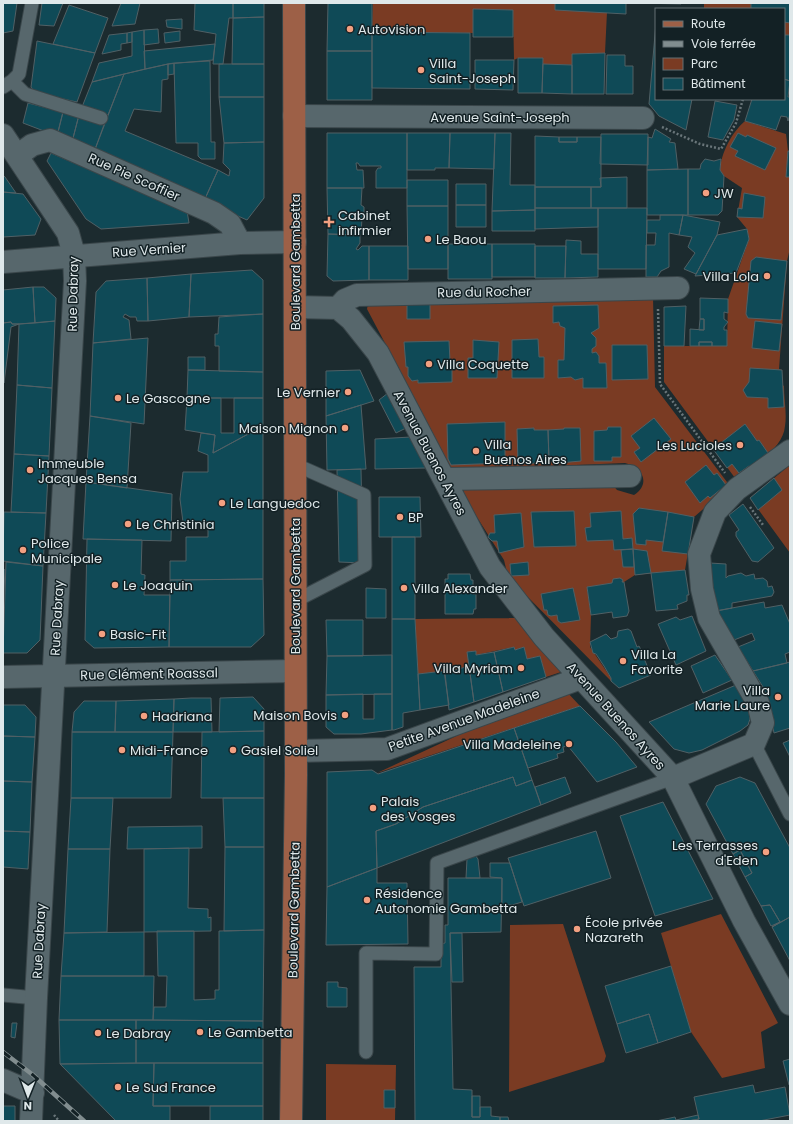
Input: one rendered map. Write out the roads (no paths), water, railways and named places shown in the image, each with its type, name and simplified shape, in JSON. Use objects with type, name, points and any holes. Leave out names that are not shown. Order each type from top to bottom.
[{"type":"main road","name":"Boulevard Gambetta","points":[[291,1121],[296,751],[294,464],[294,3]]},
{"type":"street","name":"Avenue Saint-Joseph","points":[[294,116],[643,118]]},
{"type":"street","name":"Rue Dabray","points":[[3,135],[68,233],[74,255],[75,281],[36,998],[31,1121]]},
{"type":"street","name":"Rue Pie Scoffier","points":[[17,156],[32,145],[50,140],[214,213],[230,224],[240,243]]},
{"type":"street","name":"Rue Vernier","points":[[3,262],[74,255],[240,243],[295,242]]},
{"type":"street","name":"Rue du Rocher","points":[[338,308],[345,300],[356,295],[667,288]]},
{"type":"street","points":[[295,307],[338,308]]},
{"type":"street","name":"Avenue Buenos Ayres","points":[[338,308],[351,319],[378,353],[490,567],[544,637],[673,778],[754,744]]},
{"type":"street","points":[[754,744],[763,723],[758,703],[709,618],[702,589],[699,554],[715,512],[737,489],[790,451]]},
{"type":"street","points":[[444,479],[630,476]]},
{"type":"street","name":"Rue Clément Roassal","points":[[3,677],[295,671]]},
{"type":"street","name":"Petite Avenue Madeleine","points":[[296,751],[387,749],[581,678]]},
{"type":"street","points":[[673,778],[744,921],[790,1004]]},
{"type":"street","points":[[3,1080],[32,1093]]},
{"type":"lane","points":[[32,3],[19,74],[8,84],[25,94],[101,118]]},
{"type":"lane","points":[[294,464],[364,495],[365,566],[295,601]]},
{"type":"lane","points":[[754,744],[790,814]]},
{"type":"lane","points":[[366,1052],[366,953],[436,954],[437,863],[673,778]]},
{"type":"lane","points":[[3,996],[36,998]]},
{"type":"railway","points":[[3,1052],[33,1075],[84,1121]]},
{"type":"place","name":"Autovision","points":[[350,29]]},
{"type":"place","name":"Villa Saint-Joseph","points":[[421,70]]},
{"type":"place","name":"JW","points":[[706,193]]},
{"type":"place","name":"Cabinet infirmier","points":[[329,222]]},
{"type":"place","name":"Le Baou","points":[[428,239]]},
{"type":"place","name":"Villa Lola","points":[[767,276]]},
{"type":"place","name":"Villa Coquette","points":[[429,364]]},
{"type":"place","name":"Le Vernier","points":[[348,392]]},
{"type":"place","name":"Le Gascogne","points":[[118,398]]},
{"type":"place","name":"Maison Mignon","points":[[345,428]]},
{"type":"place","name":"Les Lucioles","points":[[740,445]]},
{"type":"place","name":"Villa Buenos Aires","points":[[476,451]]},
{"type":"place","name":"Immeuble Jacques Bensa","points":[[30,470]]},
{"type":"place","name":"Le Languedoc","points":[[222,503]]},
{"type":"place","name":"BP","points":[[400,517]]},
{"type":"place","name":"Le Christinia","points":[[128,524]]},
{"type":"place","name":"Police Municipale","points":[[23,550]]},
{"type":"place","name":"Le Joaquin","points":[[115,585]]},
{"type":"place","name":"Villa Alexander","points":[[404,588]]},
{"type":"place","name":"Basic-Fit","points":[[102,634]]},
{"type":"place","name":"Villa La Favorite","points":[[623,661]]},
{"type":"place","name":"Villa Myriam","points":[[521,668]]},
{"type":"place","name":"Villa Marie Laure","points":[[778,697]]},
{"type":"place","name":"Maison Bovis","points":[[345,715]]},
{"type":"place","name":"Hadriana","points":[[144,716]]},
{"type":"place","name":"Villa Madeleine","points":[[569,744]]},
{"type":"place","name":"Midi-France","points":[[122,750]]},
{"type":"place","name":"Gasiel Soliel","points":[[233,750]]},
{"type":"place","name":"Palais des Vosges","points":[[373,808]]},
{"type":"place","name":"Les Terrasses d'Eden","points":[[766,852]]},
{"type":"place","name":"Résidence Autonomie Gambetta","points":[[367,900]]},
{"type":"place","name":"École privée Nazareth","points":[[577,929]]},
{"type":"place","name":"Le Gambetta","points":[[200,1032]]},
{"type":"place","name":"Le Dabray","points":[[98,1033]]},
{"type":"place","name":"Le Sud France","points":[[118,1087]]}]
